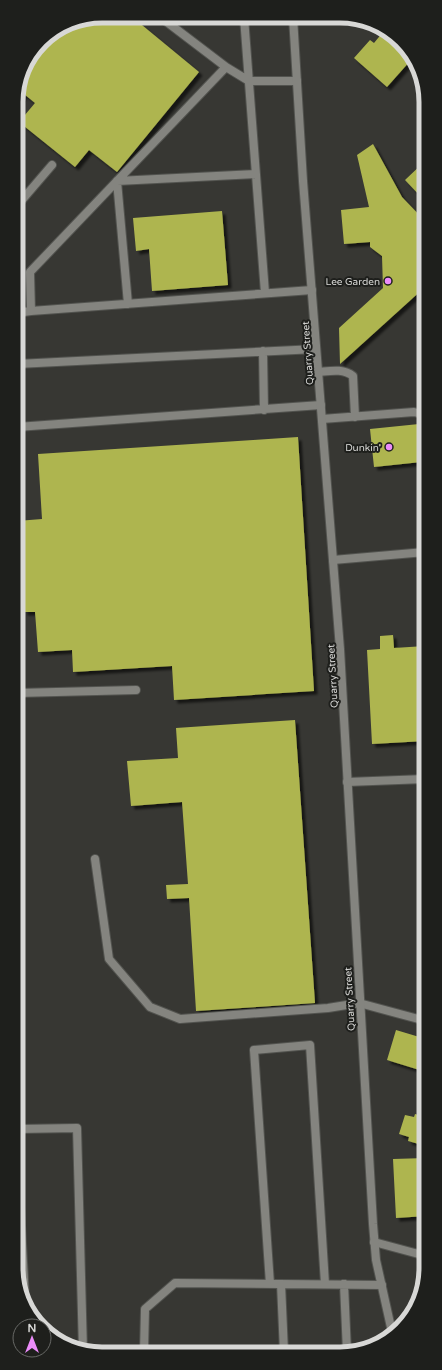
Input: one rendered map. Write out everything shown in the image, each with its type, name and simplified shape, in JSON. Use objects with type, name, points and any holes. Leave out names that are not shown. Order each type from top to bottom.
[{"type":"street","points":[[168,23],[226,67],[249,81],[297,80]]},
{"type":"street","points":[[244,23],[265,293]]},
{"type":"street","name":"Quarry Street","points":[[293,23],[316,349],[340,649],[359,1004],[374,1242],[391,1328]]},
{"type":"street","points":[[31,311],[30,272],[226,67]]},
{"type":"street","points":[[23,199],[52,165]]},
{"type":"street","points":[[117,181],[256,174]]},
{"type":"street","points":[[117,181],[128,304]]},
{"type":"street","points":[[23,312],[312,290]]},
{"type":"street","points":[[23,364],[316,349]]},
{"type":"street","points":[[263,351],[264,410]]},
{"type":"street","points":[[318,372],[340,370],[348,372],[353,376],[355,417]]},
{"type":"street","points":[[23,427],[321,405]]},
{"type":"street","points":[[322,419],[414,412],[419,413]]},
{"type":"street","points":[[333,560],[419,553]]},
{"type":"street","points":[[23,693],[136,690]]},
{"type":"street","points":[[347,782],[419,778]]},
{"type":"street","points":[[95,858],[109,959],[150,1007],[180,1019],[328,1008],[359,1004],[419,1019]]},
{"type":"street","points":[[270,1284],[254,1050],[310,1046],[326,1284]]},
{"type":"street","points":[[23,1129],[77,1128],[83,1344]]},
{"type":"street","points":[[374,1242],[419,1254]]},
{"type":"street","points":[[23,1257],[24,1278]]},
{"type":"street","points":[[144,1347],[145,1309],[175,1283],[382,1285]]},
{"type":"street","points":[[281,1284],[284,1347]]},
{"type":"street","points":[[344,1284],[347,1347]]},
{"type":"building","points":[[140,23],[199,72],[117,172],[89,150],[75,167],[23,125],[23,117],[35,103],[24,94],[31,67],[46,46],[67,31],[92,24]]},
{"type":"building","points":[[381,35],[388,39],[403,54],[408,63],[387,87],[354,58],[370,40],[374,43]]},
{"type":"building","points":[[373,144],[402,197],[419,215],[419,292],[340,364],[339,328],[383,288],[382,256],[370,247],[370,242],[344,244],[341,210],[369,207],[357,155]]},
{"type":"building","points":[[419,167],[419,195],[405,180]]},
{"type":"building","points":[[222,211],[228,285],[152,291],[149,249],[136,251],[133,218]]},
{"type":"building","points":[[419,424],[419,462],[374,467],[370,429]]},
{"type":"building","points":[[298,437],[314,691],[174,700],[172,666],[73,672],[72,650],[38,652],[35,612],[24,612],[23,521],[42,519],[38,454]]},
{"type":"building","points":[[393,635],[394,648],[419,646],[419,741],[372,744],[367,650],[380,649],[380,636]]},
{"type":"building","points":[[295,720],[315,1003],[196,1011],[189,898],[167,899],[166,885],[188,884],[182,802],[131,806],[127,761],[178,758],[176,728]]},
{"type":"building","points":[[396,1030],[419,1037],[419,1070],[387,1060]]},
{"type":"building","points":[[415,1114],[419,1115],[419,1144],[408,1141],[409,1137],[399,1134],[405,1115],[414,1117]]},
{"type":"building","points":[[419,1158],[419,1216],[396,1218],[393,1159]]},
{"type":"place","name":"Lee Garden","points":[[388,281]]},
{"type":"place","name":"Dunkin'","points":[[389,447]]}]
